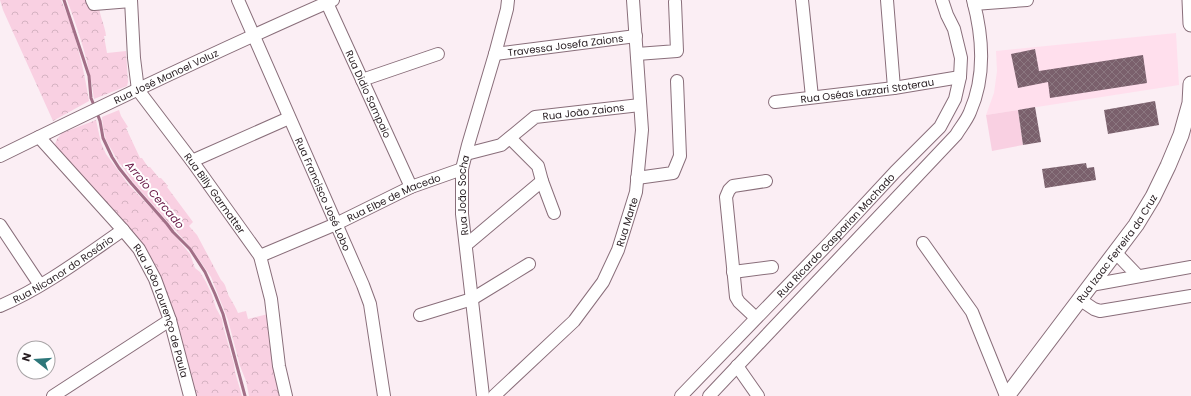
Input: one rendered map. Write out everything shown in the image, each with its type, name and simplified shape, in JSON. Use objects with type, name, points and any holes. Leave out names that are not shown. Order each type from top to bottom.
[{"type":"main road","points":[[1190,0],[1191,24]]},
{"type":"main road","name":"Rua Izaac Ferreira da Cruz","points":[[1007,396],[1136,225],[1166,172],[1180,135],[1190,102],[1191,84]]},
{"type":"street","points":[[92,0],[94,4],[131,1],[134,58],[138,90]]},
{"type":"street","name":"Rua Francisco José Lobo","points":[[238,0],[363,285],[370,304],[384,396]]},
{"type":"street","name":"Rua João Socha","points":[[483,396],[462,214],[462,169],[495,54],[508,0]]},
{"type":"street","name":"Rua Marte","points":[[494,396],[574,321],[603,282],[618,250],[636,192],[642,130],[633,0]]},
{"type":"street","points":[[802,0],[812,97]]},
{"type":"street","points":[[887,0],[894,88]]},
{"type":"street","name":"Rua Ricardo Gasparian Machado","points":[[681,396],[940,127],[955,99],[960,77],[961,58],[954,28],[947,15],[942,0]]},
{"type":"street","points":[[974,2],[1027,0]]},
{"type":"street","name":"Rua José Manoel Voluz","points":[[0,156],[112,100],[138,90],[253,35],[329,1]]},
{"type":"street","name":"Rua Didio Sampaio","points":[[329,1],[362,80],[411,187]]},
{"type":"street","points":[[637,54],[677,50],[675,2]]},
{"type":"street","name":"Rua Ricardo Gasparian Machado","points":[[709,396],[956,135],[970,112],[979,89],[982,59],[980,32],[974,2]]},
{"type":"street","name":"Travessa Josefa Zaions","points":[[495,54],[636,36]]},
{"type":"street","points":[[362,80],[438,54]]},
{"type":"street","name":"Rua Oséas Lazzari Stoterau","points":[[775,102],[894,88],[960,77]]},
{"type":"street","points":[[637,178],[673,173],[680,156],[677,81]]},
{"type":"street","name":"Rua Billy Garmatter","points":[[138,90],[192,161],[260,256],[271,299],[279,366],[286,396]]},
{"type":"street","name":"Rua João Zaions","points":[[466,154],[501,145],[535,117],[640,105]]},
{"type":"street","points":[[192,161],[290,118]]},
{"type":"street","name":"Rua João Lourenço de Paula","points":[[39,137],[124,230],[139,249],[152,273],[170,320],[190,396]]},
{"type":"street","points":[[510,138],[538,166],[554,212]]},
{"type":"street","name":"Rua Elbe de Macedo","points":[[260,256],[336,224],[411,187],[462,169]]},
{"type":"street","points":[[466,245],[542,181]]},
{"type":"street","points":[[756,318],[739,302],[736,297],[726,197],[729,190],[733,186],[766,181]]},
{"type":"street","points":[[0,225],[40,285]]},
{"type":"street","name":"Rua Nicanor do Rosário","points":[[0,306],[13,301],[40,285],[124,230]]},
{"type":"street","points":[[923,243],[972,312],[1007,396]]},
{"type":"street","points":[[1115,252],[1138,276]]},
{"type":"street","points":[[420,314],[472,299],[529,264]]},
{"type":"street","points":[[733,272],[772,267]]},
{"type":"street","points":[[1091,285],[1191,268]]},
{"type":"street","points":[[1080,299],[1094,309],[1100,311],[1191,296]]},
{"type":"street","points":[[53,396],[170,320]]},
{"type":"street","points":[[737,366],[758,396]]},
{"type":"shaded area","points":[[1176,33],[1179,85],[986,115],[994,93],[997,71],[996,51]]},
{"type":"green space","points":[[0,0],[61,0],[71,24],[89,101],[53,121],[3,10]]},
{"type":"green space","points":[[67,0],[88,0],[99,7],[106,36],[104,36],[107,53],[126,51],[127,86],[94,99],[84,49]]},
{"type":"green space","points":[[119,110],[128,127],[126,128],[140,158],[142,158],[148,167],[150,167],[168,186],[167,187],[193,222],[189,226],[197,235],[238,313],[246,311],[248,319],[268,314],[273,358],[272,363],[280,396],[249,396],[228,320],[211,277],[192,249],[132,181],[119,163],[106,140],[102,117]]},
{"type":"green space","points":[[1018,110],[1023,145],[992,151],[986,115]]},
{"type":"green space","points":[[96,120],[101,143],[106,154],[128,184],[162,220],[190,254],[195,268],[200,272],[206,282],[222,319],[242,396],[194,396],[180,339],[121,221],[57,148],[55,144],[62,133]]},
{"type":"building","points":[[1035,49],[1039,71],[1143,55],[1147,83],[1050,98],[1048,82],[1018,88],[1011,54]]},
{"type":"building","points":[[1155,101],[1159,125],[1108,134],[1104,110]]},
{"type":"building","points":[[1035,107],[1041,142],[1023,145],[1018,110]]},
{"type":"building","points":[[1086,163],[1087,168],[1094,167],[1096,180],[1045,188],[1042,169]]},
{"type":"waterway","name":"Arroio Cercado","points":[[64,0],[89,76],[91,98],[95,108]]},
{"type":"waterway","name":"Arroio Cercado","points":[[97,113],[103,138],[119,168],[173,232],[190,249],[205,272],[223,314],[245,396]]}]
